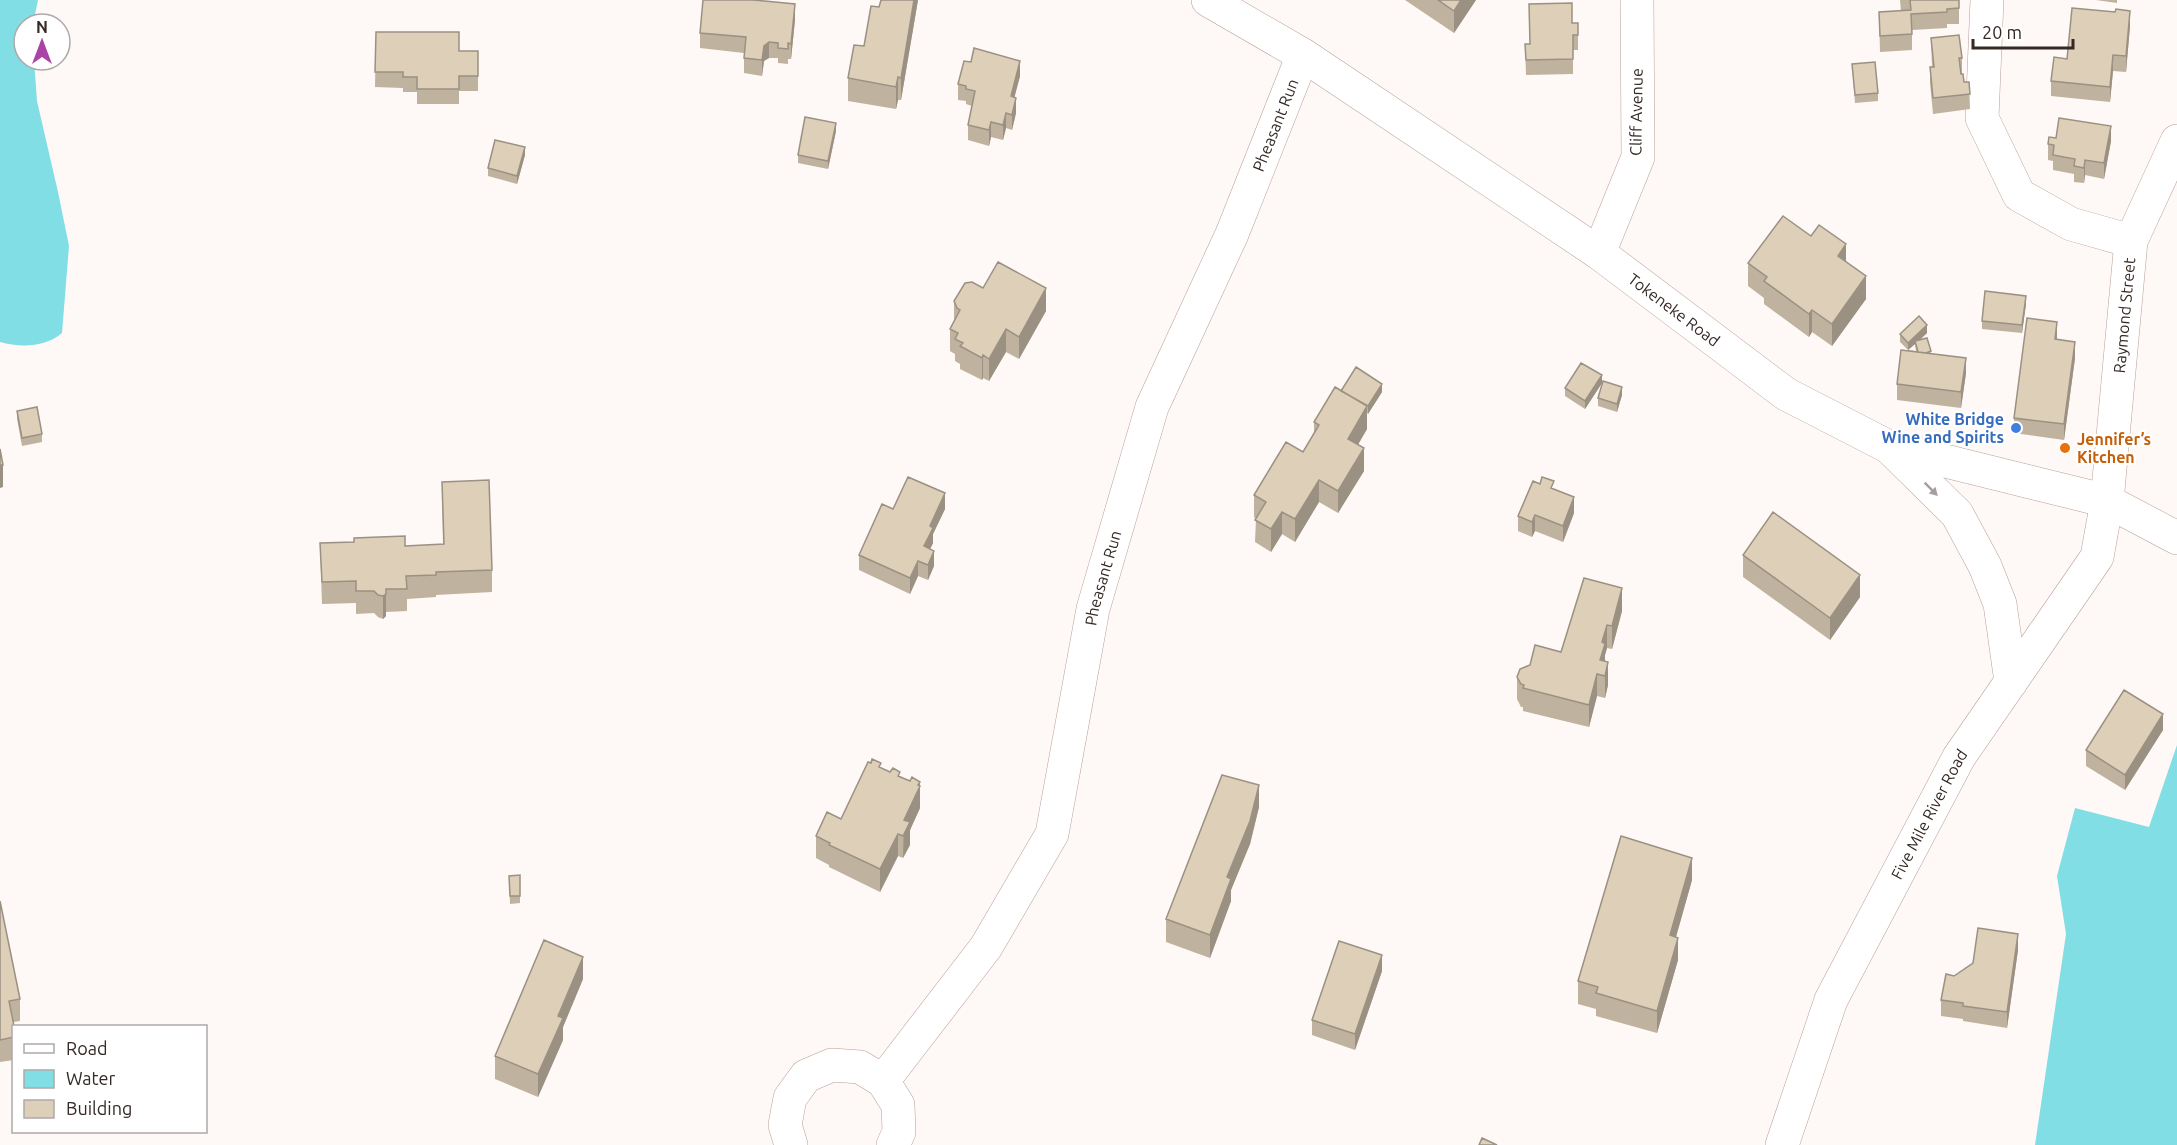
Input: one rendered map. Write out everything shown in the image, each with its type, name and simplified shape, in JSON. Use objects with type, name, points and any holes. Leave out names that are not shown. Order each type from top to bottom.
[{"type":"street","name":"Tokeneke Road","points":[[1208,0],[1304,55],[1599,253],[1786,394],[1889,447],[2107,501],[2177,538]]},
{"type":"street","name":"Cliff Avenue","points":[[1599,253],[1638,157],[1637,0]]},
{"type":"street","points":[[1987,0],[1982,118],[2019,195],[2071,224],[2131,241]]},
{"type":"street","name":"Pheasant Run","points":[[883,1081],[986,947],[1052,834],[1093,609],[1152,407],[1232,234],[1304,55]]},
{"type":"street","name":"Raymond Street","points":[[2107,501],[2131,241],[2177,141]]},
{"type":"street","points":[[1889,447],[1957,514],[1985,566],[2000,604],[2011,682]]},
{"type":"street","name":"Five Mile River Road","points":[[1782,1145],[1831,1000],[1959,757],[2097,557],[2107,501]]},
{"type":"street","points":[[791,1145],[784,1125],[790,1098],[807,1076],[832,1065],[860,1067],[883,1081],[898,1105],[899,1132],[893,1145]]},
{"type":"water","points":[[0,0],[38,0],[36,12],[12,12],[12,72],[35,72],[37,101],[69,246],[62,333],[41,344],[16,345],[0,342]]},
{"type":"water","points":[[2177,745],[2177,1145],[2035,1145],[2066,934],[2057,876],[2075,808],[2149,827]]},
{"type":"building","points":[[703,0],[753,0],[795,4],[791,44],[788,43],[788,49],[778,48],[778,43],[769,42],[764,46],[762,60],[744,58],[746,37],[700,33]]},
{"type":"building","points":[[881,0],[914,0],[901,78],[898,77],[896,87],[848,78],[854,45],[864,46],[871,6],[879,7]]},
{"type":"building","points":[[1438,0],[1461,0],[1454,11]]},
{"type":"building","points":[[1910,0],[1959,0],[1959,8],[1947,9],[1947,12],[1911,14],[1912,34],[1880,36],[1879,12],[1911,10]]},
{"type":"building","points":[[1572,3],[1572,23],[1578,23],[1578,35],[1573,35],[1573,59],[1526,60],[1525,44],[1530,44],[1529,4]]},
{"type":"building","points":[[2072,8],[2130,11],[2126,56],[2113,55],[2110,87],[2051,81],[2054,57],[2067,59]]},
{"type":"building","points":[[376,32],[459,32],[459,51],[478,51],[478,76],[459,76],[459,89],[417,89],[417,77],[403,77],[403,72],[375,72]]},
{"type":"building","points":[[1959,35],[1962,58],[1959,58],[1961,74],[1963,74],[1964,82],[1969,82],[1970,94],[1933,98],[1930,67],[1934,67],[1931,38]]},
{"type":"building","points":[[974,48],[1020,61],[1011,96],[1016,98],[1012,115],[1006,113],[1003,125],[991,122],[989,130],[968,125],[975,91],[958,84],[964,61],[971,62]]},
{"type":"building","points":[[1875,62],[1878,93],[1855,95],[1852,64]]},
{"type":"building","points":[[805,117],[836,123],[828,161],[798,155]]},
{"type":"building","points":[[2059,118],[2111,126],[2104,163],[2085,160],[2084,168],[2074,166],[2075,159],[2053,155],[2054,145],[2048,144],[2049,137],[2056,138]]},
{"type":"building","points":[[495,140],[525,147],[517,176],[488,168]]},
{"type":"building","points":[[1783,216],[1811,236],[1819,225],[1846,244],[1838,256],[1866,276],[1832,324],[1812,310],[1809,314],[1764,281],[1767,277],[1748,263]]},
{"type":"building","points":[[998,262],[1046,288],[1019,337],[1006,329],[989,359],[983,355],[982,358],[960,346],[963,343],[955,339],[958,333],[950,329],[960,310],[954,301],[965,283],[972,282],[983,288]]},
{"type":"building","points":[[1985,291],[2026,296],[2022,325],[1982,321]]},
{"type":"building","points":[[1919,316],[1927,325],[1908,343],[1900,334]]},
{"type":"building","points":[[2027,318],[2057,322],[2055,339],[2075,342],[2064,424],[2014,418]]},
{"type":"building","points":[[1927,338],[1931,351],[1918,352],[1915,341]]},
{"type":"building","points":[[1901,350],[1966,358],[1961,392],[1897,384]]},
{"type":"building","points":[[1581,363],[1602,375],[1585,401],[1565,388]]},
{"type":"building","points":[[1356,367],[1382,384],[1368,406],[1341,391]]},
{"type":"building","points":[[1603,381],[1622,387],[1617,404],[1598,398]]},
{"type":"building","points":[[1335,387],[1367,406],[1348,439],[1364,448],[1338,491],[1319,480],[1295,519],[1282,512],[1271,529],[1255,520],[1266,502],[1254,495],[1286,442],[1303,452],[1319,425],[1314,422]]},
{"type":"building","points":[[37,407],[42,434],[22,438],[17,411]]},
{"type":"building","points":[[0,449],[3,465],[0,465]]},
{"type":"building","points":[[908,477],[945,493],[924,546],[934,551],[928,565],[918,561],[910,578],[859,555],[882,504],[893,509]]},
{"type":"building","points":[[1542,477],[1554,481],[1551,488],[1574,497],[1563,526],[1535,515],[1532,522],[1518,516],[1533,481],[1540,484]]},
{"type":"building","points":[[489,480],[492,570],[436,572],[436,575],[406,576],[407,589],[386,589],[386,594],[383,596],[374,591],[356,591],[356,581],[322,582],[320,543],[354,542],[354,538],[405,536],[405,546],[444,544],[442,482]]},
{"type":"building","points":[[1773,512],[1860,575],[1830,618],[1743,555]]},
{"type":"building","points":[[1584,578],[1622,588],[1612,626],[1607,625],[1602,642],[1605,644],[1600,660],[1608,662],[1605,676],[1597,674],[1589,705],[1523,688],[1524,685],[1517,677],[1520,669],[1530,665],[1535,645],[1561,652]]},
{"type":"building","points":[[2124,690],[2163,714],[2125,775],[2086,750]]},
{"type":"building","points":[[872,759],[881,763],[879,767],[890,772],[893,768],[900,772],[898,776],[910,781],[912,777],[920,782],[904,820],[910,822],[903,836],[898,834],[880,869],[829,845],[830,843],[816,836],[827,812],[841,819],[868,762],[871,763]]},
{"type":"building","points":[[1222,775],[1259,785],[1250,821],[1227,877],[1231,879],[1210,935],[1166,919]]},
{"type":"building","points":[[1621,836],[1692,858],[1670,935],[1678,938],[1657,1011],[1596,993],[1598,987],[1578,981]]},
{"type":"building","points":[[520,875],[520,896],[510,896],[509,876]]},
{"type":"building","points":[[0,901],[20,999],[9,1001],[14,1025],[12,1037],[0,1040]]},
{"type":"building","points":[[1978,928],[2018,934],[2007,1012],[1963,1006],[1963,1003],[1941,1000],[1946,974],[1954,976],[1973,963]]},
{"type":"building","points":[[544,940],[583,957],[558,1016],[563,1018],[538,1074],[495,1056]]},
{"type":"building","points":[[1339,941],[1382,955],[1355,1034],[1312,1020]]},
{"type":"building","points":[[1482,1138],[1497,1145],[1479,1145]]},
{"type":"place","name":"White Bridge Wine and Spirits","points":[[2016,428]]},
{"type":"place","name":"Jennifer’s Kitchen","points":[[2065,448]]}]
